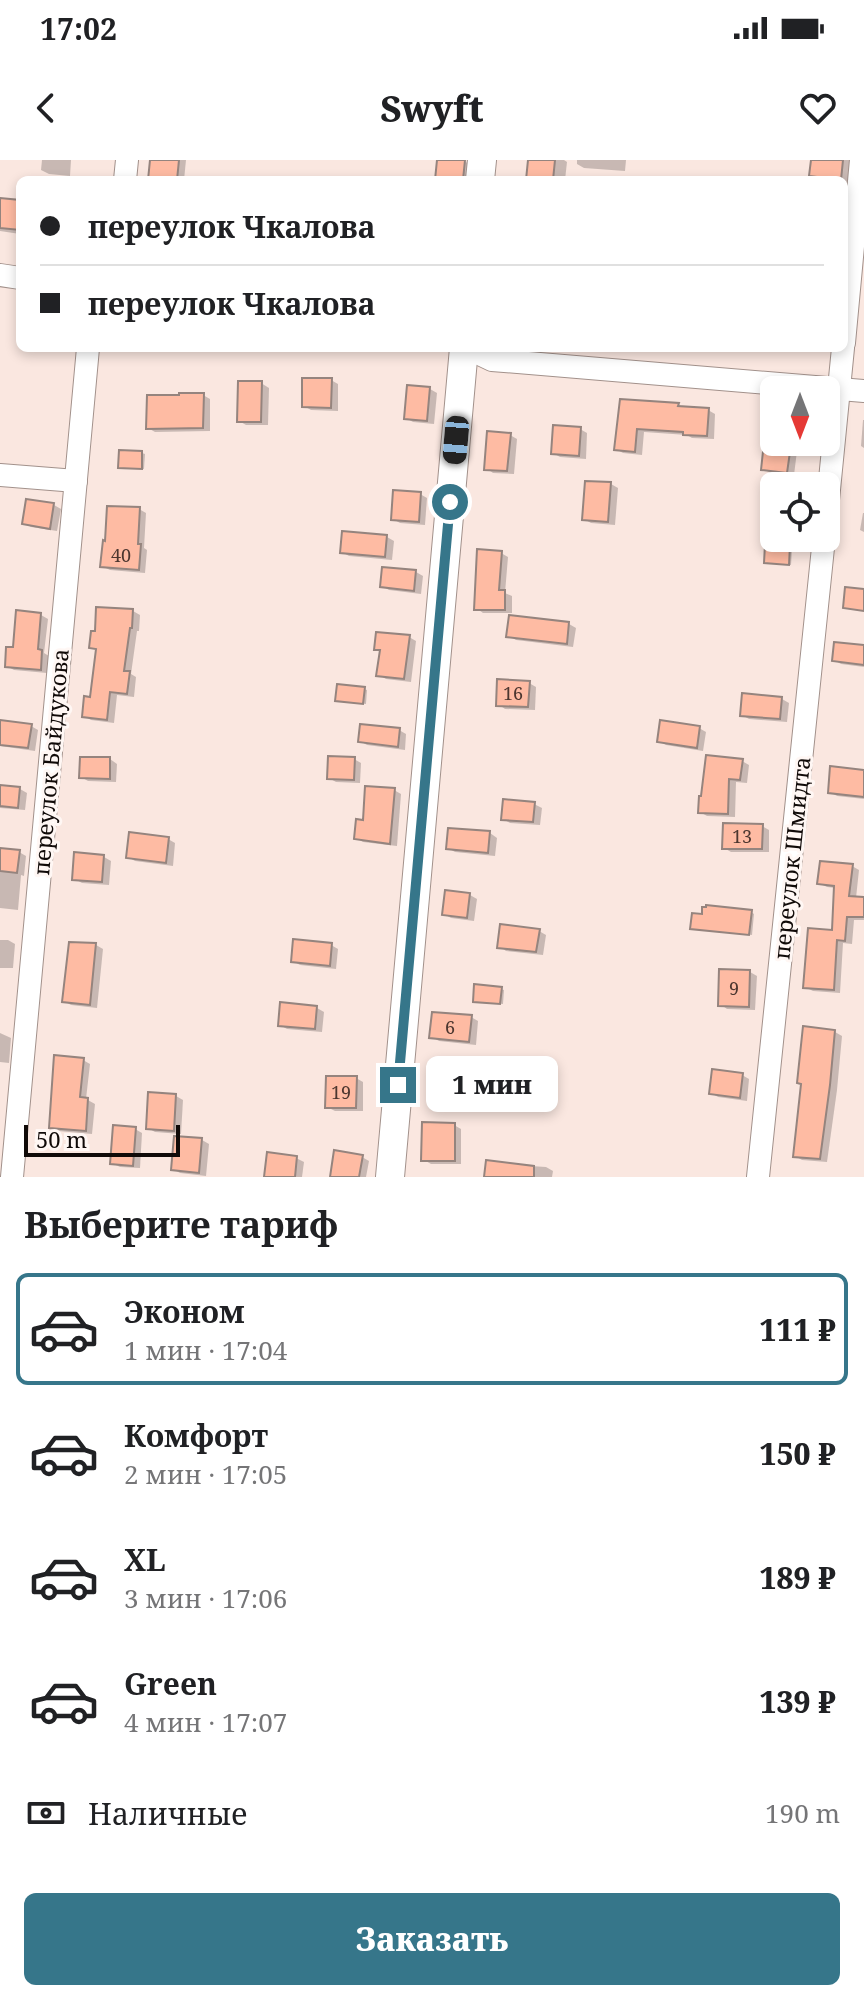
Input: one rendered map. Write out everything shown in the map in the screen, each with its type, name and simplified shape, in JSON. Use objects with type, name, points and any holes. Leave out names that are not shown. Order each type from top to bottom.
[{"type":"street","points":[[848,301],[861,160]]},
{"type":"street","name":"переулок Байдукова","points":[[12,1177],[88,352]]},
{"type":"street","points":[[390,1177],[465,352]]},
{"type":"street","points":[[474,352],[492,360],[760,382]]},
{"type":"street","points":[[843,352],[840,389],[864,391]]},
{"type":"street","points":[[0,475],[76,481]]},
{"type":"street","name":"переулок Шмидта","points":[[758,1177],[823,552]]},
{"type":"building","points":[[150,160],[179,160],[177,176],[148,176]]},
{"type":"building","points":[[437,160],[465,160],[463,176],[435,176]]},
{"type":"building","points":[[528,160],[555,160],[553,176],[526,176]]},
{"type":"building","points":[[811,160],[843,160],[841,176],[809,176]]},
{"type":"building","points":[[0,198],[16,200],[16,230],[0,228]]},
{"type":"building","points":[[302,378],[332,378],[331,408],[302,407]]},
{"type":"building","points":[[238,381],[262,381],[261,422],[237,422]]},
{"type":"building","points":[[407,385],[430,387],[427,421],[404,419]]},
{"type":"building","points":[[204,393],[203,428],[146,429],[147,395]]},
{"type":"building","points":[[620,399],[709,408],[707,436],[637,429],[635,452],[614,450]]},
{"type":"building","points":[[553,425],[581,427],[579,456],[551,454]]},
{"type":"building","points":[[487,431],[511,433],[507,471],[484,470]]},
{"type":"building","points":[[119,450],[142,451],[142,469],[118,468]]},
{"type":"building","points":[[762,456],[789,456],[787,472],[761,470]]},
{"type":"building","points":[[585,481],[611,482],[608,522],[582,520]]},
{"type":"building","points":[[393,490],[421,492],[419,522],[391,520]]},
{"type":"building","points":[[26,499],[54,503],[50,529],[22,524]]},
{"type":"building","points":[[107,506],[140,507],[139,570],[100,567]]},
{"type":"building","points":[[342,531],[387,535],[385,557],[340,553]]},
{"type":"building","points":[[477,549],[502,551],[499,590],[505,590],[505,610],[474,610]]},
{"type":"building","points":[[765,552],[790,552],[789,565],[764,563]]},
{"type":"building","points":[[382,567],[416,570],[414,591],[380,587]]},
{"type":"building","points":[[845,587],[864,589],[864,611],[843,608]]},
{"type":"building","points":[[96,607],[133,609],[124,671],[130,671],[127,694],[110,692],[107,720],[82,717],[84,696],[90,697],[96,649],[89,648],[91,631],[95,631]]},
{"type":"building","points":[[16,610],[41,613],[38,649],[42,650],[41,670],[5,667],[6,647],[13,647]]},
{"type":"building","points":[[509,615],[569,622],[567,644],[506,637]]},
{"type":"building","points":[[376,632],[410,635],[404,679],[376,676],[380,650],[374,650]]},
{"type":"building","points":[[834,642],[864,645],[864,665],[832,661]]},
{"type":"building","points":[[497,679],[530,681],[528,707],[496,706]]},
{"type":"building","points":[[337,684],[365,687],[363,704],[335,701]]},
{"type":"building","points":[[742,693],[782,697],[780,719],[740,716]]},
{"type":"building","points":[[0,720],[32,724],[28,748],[0,745]]},
{"type":"building","points":[[660,720],[700,726],[697,748],[657,742]]},
{"type":"building","points":[[360,724],[400,728],[398,747],[358,742]]},
{"type":"building","points":[[706,755],[743,759],[740,780],[729,779],[728,814],[698,813]]},
{"type":"building","points":[[328,756],[355,757],[354,780],[327,779]]},
{"type":"building","points":[[80,757],[110,757],[110,779],[79,778]]},
{"type":"building","points":[[830,766],[864,770],[864,797],[828,793]]},
{"type":"building","points":[[0,785],[20,787],[18,808],[0,806]]},
{"type":"building","points":[[365,786],[395,788],[390,844],[354,839],[356,819],[363,820]]},
{"type":"building","points":[[503,799],[535,802],[533,822],[501,820]]},
{"type":"building","points":[[723,823],[763,824],[762,849],[722,849]]},
{"type":"building","points":[[448,828],[490,831],[488,853],[446,849]]},
{"type":"building","points":[[129,832],[169,837],[166,863],[126,858]]},
{"type":"building","points":[[0,848],[20,850],[17,873],[0,871]]},
{"type":"building","points":[[74,852],[104,855],[102,882],[72,880]]},
{"type":"building","points":[[820,861],[853,864],[849,896],[864,897],[864,917],[847,917],[845,941],[837,940],[834,990],[803,988],[808,928],[832,930],[834,886],[817,884]]},
{"type":"building","points":[[445,890],[470,893],[467,918],[442,915]]},
{"type":"building","points":[[702,907],[752,910],[749,935],[690,929],[692,913],[702,914]]},
{"type":"building","points":[[500,924],[540,929],[536,952],[497,948]]},
{"type":"building","points":[[293,939],[332,943],[330,966],[291,962]]},
{"type":"building","points":[[69,942],[96,943],[90,1005],[62,1002]]},
{"type":"building","points":[[719,969],[750,970],[749,1007],[718,1006]]},
{"type":"building","points":[[474,984],[502,987],[500,1004],[473,1002]]},
{"type":"building","points":[[280,1002],[317,1006],[315,1029],[278,1026]]},
{"type":"building","points":[[432,1012],[472,1015],[469,1042],[429,1038]]},
{"type":"building","points":[[803,1026],[835,1030],[820,1159],[793,1157],[801,1084],[797,1083]]},
{"type":"building","points":[[54,1055],[84,1058],[80,1097],[88,1098],[86,1131],[49,1128]]},
{"type":"building","points":[[712,1069],[743,1073],[740,1098],[709,1094]]},
{"type":"building","points":[[326,1076],[357,1076],[356,1108],[325,1108]]},
{"type":"building","points":[[148,1092],[176,1094],[174,1131],[146,1129]]},
{"type":"building","points":[[422,1122],[455,1123],[455,1161],[421,1161]]},
{"type":"building","points":[[113,1125],[136,1127],[133,1166],[110,1164]]},
{"type":"building","points":[[174,1136],[202,1138],[199,1173],[171,1170]]},
{"type":"building","points":[[334,1150],[363,1155],[359,1177],[330,1177]]},
{"type":"building","points":[[267,1152],[297,1156],[295,1177],[264,1177]]},
{"type":"building","points":[[486,1160],[534,1166],[534,1177],[484,1177]]},
{"type":"route","points":[[398,1085],[450,502]]}]
